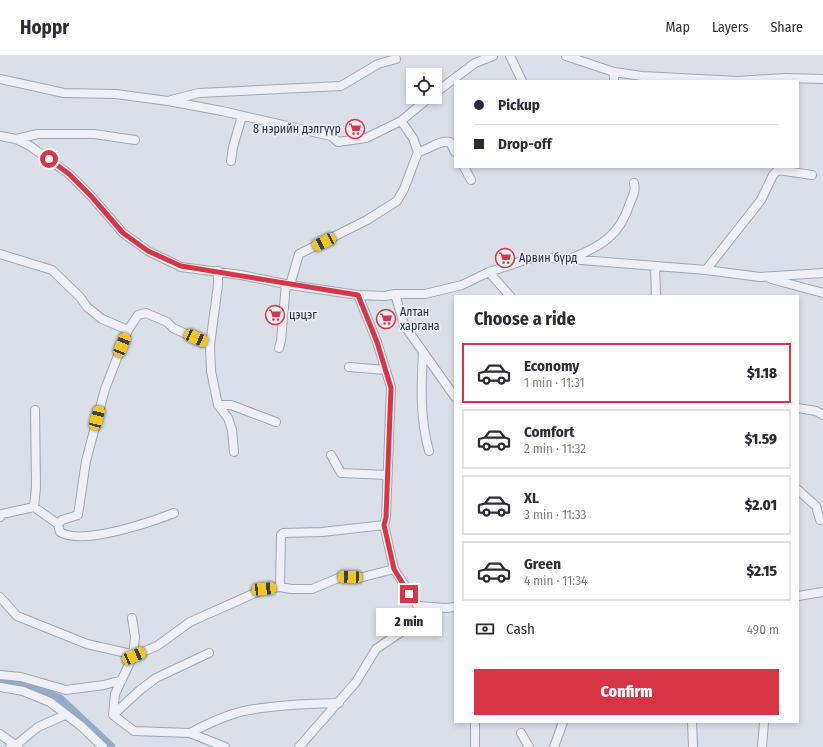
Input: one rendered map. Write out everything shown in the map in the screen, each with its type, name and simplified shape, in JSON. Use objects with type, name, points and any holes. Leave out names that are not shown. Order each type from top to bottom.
[{"type":"street","points":[[442,88],[475,64],[493,56]]},
{"type":"street","points":[[510,56],[522,80]]},
{"type":"street","points":[[566,56],[629,78],[677,80],[785,78],[823,79]]},
{"type":"street","points":[[168,101],[199,93],[341,86],[378,64],[396,59]]},
{"type":"street","points":[[614,72],[614,80]]},
{"type":"street","points":[[0,79],[64,93],[116,94],[168,101],[331,136],[338,142],[366,138],[400,121],[421,104]]},
{"type":"street","points":[[231,161],[233,147],[242,116]]},
{"type":"street","points":[[279,348],[288,285],[299,254],[367,220],[397,202],[404,189],[418,152],[413,138],[400,121]]},
{"type":"street","points":[[16,139],[38,134],[94,134],[135,140]]},
{"type":"street","points":[[0,136],[16,139],[30,146],[69,174],[91,196],[123,233],[148,251],[181,266],[218,271],[288,285],[358,295],[386,296],[395,294],[425,294],[462,285],[489,272],[528,259],[569,259],[760,276],[814,289],[823,293]]},
{"type":"street","points":[[418,152],[426,151],[444,141],[450,142],[454,150]]},
{"type":"street","points":[[465,168],[471,180]]},
{"type":"street","points":[[706,270],[761,200],[773,175],[778,170],[812,175]]},
{"type":"street","points":[[569,259],[594,249],[616,231],[628,211],[635,188],[634,183]]},
{"type":"street","points":[[0,254],[52,270],[97,315],[128,330]]},
{"type":"street","points":[[655,266],[656,295]]},
{"type":"street","points":[[218,271],[218,285],[210,345],[211,371],[218,405],[228,418],[232,430],[234,452]]},
{"type":"street","points":[[489,272],[509,295]]},
{"type":"street","points":[[760,276],[823,273]]},
{"type":"street","points":[[395,294],[404,325],[454,396]]},
{"type":"street","points":[[299,747],[356,682],[376,650],[416,622],[418,606],[394,569],[384,525],[386,517],[391,388],[386,370],[358,295]]},
{"type":"street","points":[[58,524],[62,520],[78,515],[86,461],[105,389],[128,330],[138,315],[146,313],[167,322],[173,328],[210,345]]},
{"type":"street","points":[[423,353],[422,416],[429,451]]},
{"type":"street","points":[[349,367],[386,370]]},
{"type":"street","points":[[218,405],[231,405],[276,422]]},
{"type":"street","points":[[799,408],[823,415]]},
{"type":"street","points":[[34,507],[36,487],[35,410]]},
{"type":"street","points":[[331,455],[341,473],[387,475]]},
{"type":"street","points":[[799,491],[816,506],[820,520]]},
{"type":"street","points":[[0,517],[2,514],[34,507],[58,524],[60,532],[65,536],[87,536],[138,526],[174,513]]},
{"type":"street","points":[[280,587],[281,535],[283,533],[322,532],[384,525]]},
{"type":"street","points":[[0,597],[17,616],[87,644],[134,656],[157,646],[190,622],[264,589],[280,587],[290,589],[312,589],[341,577],[359,578],[394,569]]},
{"type":"street","points":[[799,596],[823,592]]},
{"type":"street","points":[[418,606],[454,607]]},
{"type":"street","points":[[113,715],[115,694],[134,656],[135,637],[132,618]]},
{"type":"street","points":[[113,715],[140,690],[156,678],[209,653]]},
{"type":"street","points":[[0,675],[21,676],[66,690],[104,685],[122,680]]},
{"type":"street","points":[[0,687],[22,690],[50,702],[81,726],[102,747]]},
{"type":"street","points":[[190,733],[207,724],[244,711],[308,704],[339,703]]},
{"type":"street","points":[[0,734],[15,746],[38,727],[65,715]]},
{"type":"street","points":[[113,715],[134,731],[190,733],[225,747]]},
{"type":"street","points":[[475,723],[475,747]]},
{"type":"street","points":[[554,747],[563,723]]},
{"type":"street","points":[[692,723],[693,747]]},
{"type":"street","points":[[762,747],[764,723]]},
{"type":"street","points":[[521,732],[529,747]]},
{"type":"waterway","points":[[0,681],[21,683],[60,699],[111,747]]},
{"type":"place","name":"8 нэрийн дэлгүүр","points":[[355,129]]},
{"type":"place","name":"Арвин бүрд","points":[[505,258]]},
{"type":"place","name":"цэцэг","points":[[275,315]]},
{"type":"place","name":"Алтан харгана","points":[[386,319]]},
{"type":"route","points":[[49,159],[69,174],[91,196],[123,233],[148,251],[181,266],[358,295],[377,342],[391,388],[386,517],[384,525],[394,569],[400,582],[409,594]]}]
